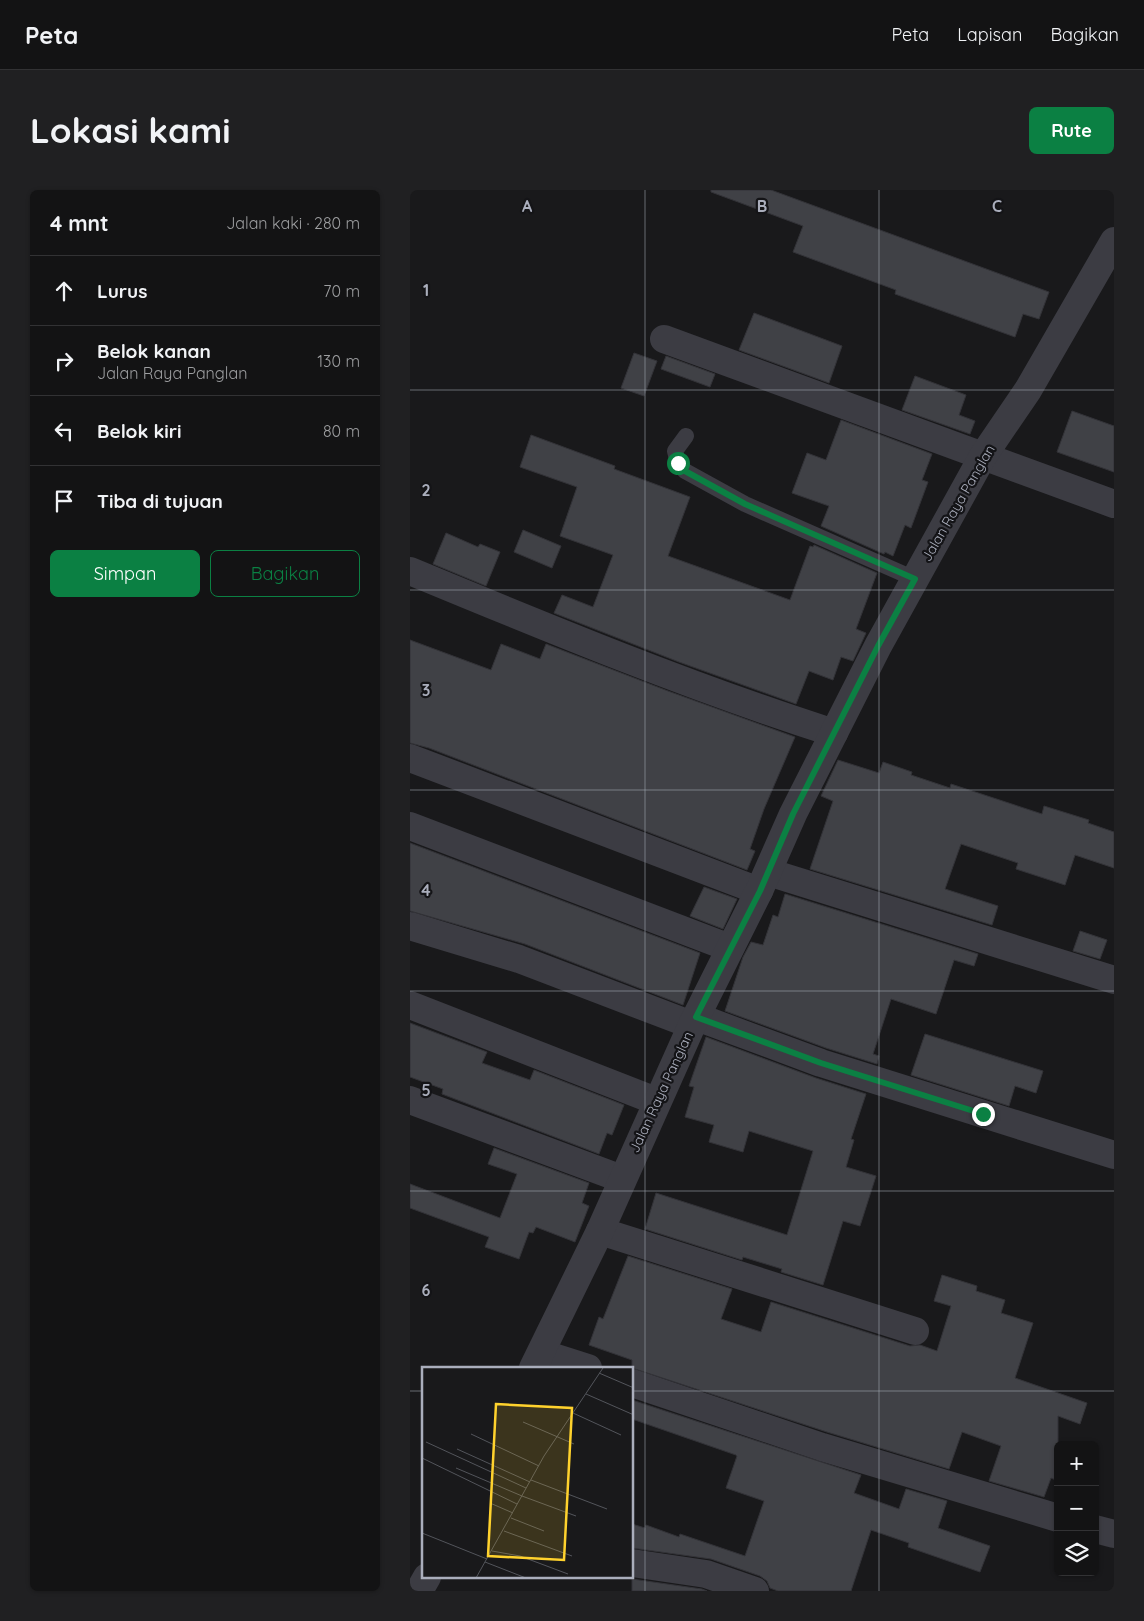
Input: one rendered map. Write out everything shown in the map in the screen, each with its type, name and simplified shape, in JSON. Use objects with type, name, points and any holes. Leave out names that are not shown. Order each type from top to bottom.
[{"type":"street","name":"Jalan Raya Panglan","points":[[537,1361],[600,1231],[656,1101],[764,882],[793,814],[834,733],[915,579],[983,456],[1028,390],[1114,241]]},
{"type":"street","points":[[664,339],[1114,504]]},
{"type":"street","points":[[410,571],[541,625],[759,709],[834,733]]},
{"type":"street","points":[[410,758],[764,882],[1114,980]]},
{"type":"street","points":[[410,826],[730,948]]},
{"type":"street","points":[[410,926],[518,959],[694,1021],[821,1063],[1114,1155]]},
{"type":"street","points":[[410,1005],[656,1101]]},
{"type":"street","points":[[410,1100],[622,1179]]},
{"type":"street","points":[[600,1231],[916,1331]]},
{"type":"street","points":[[537,1361],[581,1367]]},
{"type":"street","points":[[634,1384],[822,1447],[1054,1517]]},
{"type":"street","points":[[1099,1530],[1114,1534]]},
{"type":"street","points":[[634,1563],[706,1574],[755,1591]]},
{"type":"street","points":[[419,1591],[426,1578]]},
{"type":"lane","points":[[686,436],[675,451],[678,463],[685,471],[745,504],[915,579]]},
{"type":"building","points":[[711,190],[771,190],[1049,292],[1039,319],[1023,314],[1015,337],[895,294],[896,290],[793,252],[803,226],[711,192]]},
{"type":"building","points":[[754,313],[842,346],[829,383],[739,350]]},
{"type":"building","points":[[634,353],[657,361],[644,396],[621,388]]},
{"type":"building","points":[[666,356],[715,374],[710,387],[661,369]]},
{"type":"building","points":[[915,376],[966,395],[959,415],[975,421],[970,434],[902,410]]},
{"type":"building","points":[[1072,411],[1114,426],[1114,472],[1057,452]]},
{"type":"building","points":[[841,420],[932,454],[922,480],[928,482],[911,528],[905,525],[893,556],[885,552],[884,554],[821,526],[829,506],[792,493],[807,453],[826,460]]},
{"type":"building","points":[[531,435],[615,466],[614,469],[690,497],[668,556],[790,600],[810,546],[813,547],[814,545],[877,573],[856,629],[866,633],[853,661],[841,657],[833,680],[809,671],[796,704],[679,662],[554,613],[562,595],[593,607],[613,555],[560,536],[577,487],[520,467]]},
{"type":"building","points":[[523,530],[561,546],[552,568],[514,552]]},
{"type":"building","points":[[446,533],[478,547],[480,544],[500,552],[486,586],[433,564]]},
{"type":"building","points":[[410,640],[491,670],[501,644],[540,659],[546,644],[795,737],[764,809],[750,849],[755,851],[747,870],[429,748],[410,743]]},
{"type":"building","points":[[838,760],[879,773],[883,762],[912,772],[911,775],[950,788],[951,784],[1042,814],[1044,806],[1089,820],[1088,823],[1114,832],[1114,868],[1075,855],[1065,885],[1016,869],[1018,863],[961,844],[945,889],[998,906],[992,925],[810,869],[833,801],[821,796]]},
{"type":"building","points":[[410,843],[700,953],[683,1005],[525,944],[410,911]]},
{"type":"building","points":[[704,887],[737,899],[723,929],[690,916]]},
{"type":"building","points":[[785,894],[978,954],[974,966],[954,960],[936,1014],[891,999],[873,1054],[879,1056],[877,1064],[826,1048],[725,1011],[743,957],[751,942],[763,945],[773,915],[778,917]]},
{"type":"building","points":[[1080,931],[1107,940],[1100,959],[1073,951]]},
{"type":"building","points":[[410,1023],[487,1052],[482,1063],[530,1080],[534,1070],[624,1105],[612,1135],[607,1133],[599,1154],[442,1094],[443,1089],[410,1077]]},
{"type":"building","points":[[925,1034],[1043,1071],[1036,1093],[1015,1086],[1009,1106],[911,1075]]},
{"type":"building","points":[[706,1037],[816,1078],[866,1094],[851,1139],[854,1140],[846,1167],[876,1176],[860,1226],[843,1221],[823,1285],[781,1272],[782,1269],[743,1257],[742,1260],[645,1229],[656,1193],[787,1235],[813,1151],[749,1131],[743,1152],[709,1142],[714,1125],[685,1117],[694,1087],[689,1086]]},
{"type":"building","points":[[494,1148],[589,1183],[582,1203],[589,1206],[575,1242],[536,1227],[533,1233],[529,1232],[519,1259],[485,1247],[489,1237],[410,1208],[410,1184],[500,1218],[517,1174],[488,1164]]},
{"type":"building","points":[[628,1256],[732,1289],[721,1319],[761,1332],[771,1302],[910,1346],[920,1345],[937,1351],[951,1306],[934,1301],[942,1275],[977,1286],[976,1291],[1005,1300],[1001,1313],[1033,1323],[1015,1378],[1087,1403],[1080,1424],[1058,1416],[1058,1441],[1054,1441],[1054,1479],[1051,1478],[1044,1497],[989,1481],[1001,1446],[962,1432],[949,1469],[827,1432],[634,1369],[632,1367],[632,1360],[589,1345],[599,1317],[603,1319]]},
{"type":"building","points":[[634,1401],[861,1475],[854,1493],[899,1509],[906,1489],[947,1501],[938,1528],[990,1546],[980,1572],[908,1547],[909,1543],[871,1530],[851,1591],[778,1591],[770,1588],[767,1581],[760,1576],[711,1559],[634,1548],[634,1525],[645,1528],[646,1525],[679,1537],[680,1534],[745,1556],[764,1501],[726,1488],[736,1455],[634,1420]]},
{"type":"building","points":[[632,1579],[702,1589],[707,1591],[632,1591]]},
{"type":"route","points":[[678,463],[685,471],[745,504],[915,579],[878,646],[793,814],[760,891],[696,1017],[821,1063],[983,1114]]}]
